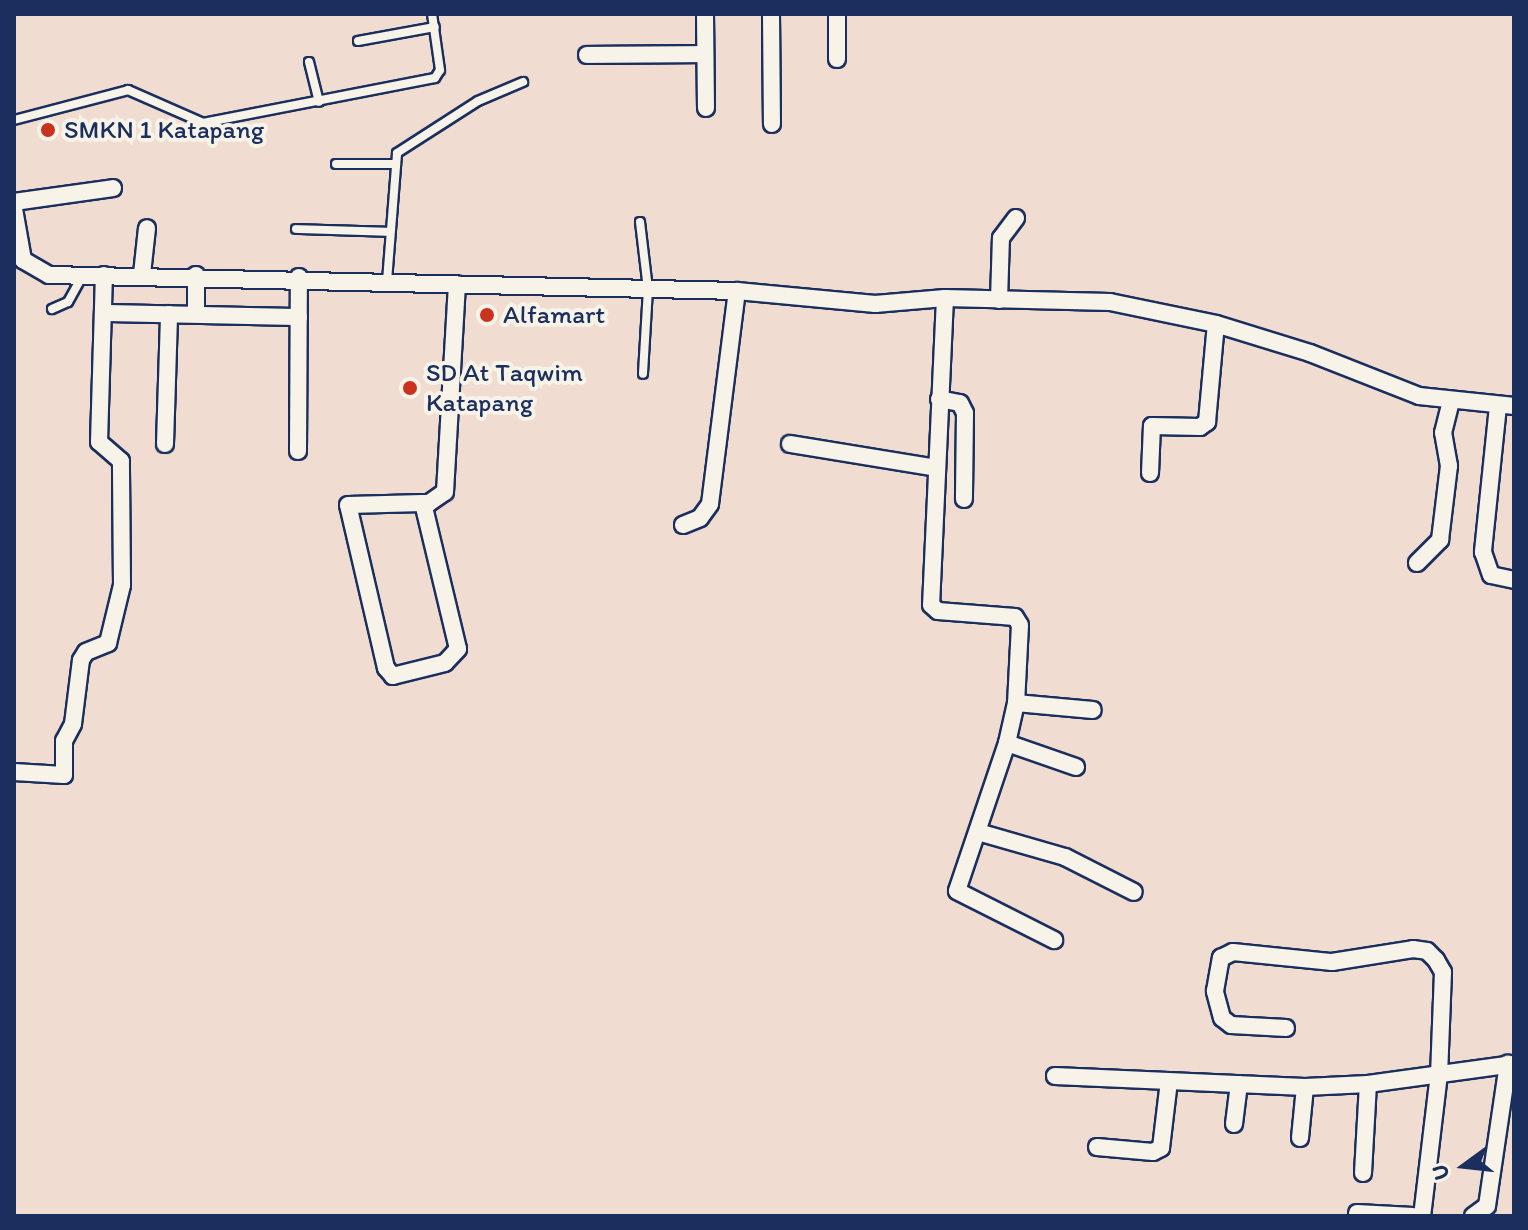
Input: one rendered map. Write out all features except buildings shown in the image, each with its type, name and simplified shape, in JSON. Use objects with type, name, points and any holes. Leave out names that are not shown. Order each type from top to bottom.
[{"type":"street","points":[[705,14],[706,108]]},
{"type":"street","points":[[771,14],[772,124]]},
{"type":"street","points":[[837,14],[837,59]]},
{"type":"street","points":[[587,55],[705,54]]},
{"type":"street","points":[[14,202],[113,188]]},
{"type":"street","points":[[14,209],[26,265],[39,273],[299,277],[737,291],[875,304],[945,298],[1110,302],[1216,324],[1310,353],[1392,388],[1451,402],[1506,406],[1483,552],[1491,575],[1514,580]]},
{"type":"street","points":[[999,300],[1001,238],[1016,218]]},
{"type":"street","points":[[142,274],[147,228]]},
{"type":"street","points":[[14,772],[64,775],[64,741],[73,724],[81,660],[86,652],[108,643],[122,585],[121,461],[99,442],[104,275]]},
{"type":"street","points":[[196,275],[196,313]]},
{"type":"street","points":[[298,451],[299,277]]},
{"type":"street","points":[[423,503],[458,649],[445,663],[393,676],[386,668],[348,505],[423,503],[445,492],[457,284]]},
{"type":"street","points":[[683,525],[700,518],[710,504],[737,291]]},
{"type":"street","points":[[945,298],[931,605],[938,611],[1019,620],[1016,703],[1007,743],[959,895],[1054,940]]},
{"type":"street","points":[[104,313],[299,317]]},
{"type":"street","points":[[165,444],[169,314]]},
{"type":"street","points":[[1150,473],[1152,426],[1200,427],[1207,422],[1216,324]]},
{"type":"street","points":[[939,399],[960,403],[965,413],[964,499]]},
{"type":"street","points":[[1417,563],[1440,540],[1449,466],[1443,433],[1451,402]]},
{"type":"street","points":[[790,444],[936,468]]},
{"type":"street","points":[[1016,703],[1093,710]]},
{"type":"street","points":[[1007,743],[1076,767]]},
{"type":"street","points":[[978,832],[1065,857],[1134,892]]},
{"type":"street","points":[[1286,1028],[1231,1025],[1222,1018],[1215,991],[1221,958],[1233,952],[1332,962],[1427,951],[1443,972],[1439,1074],[1422,1216]]},
{"type":"street","points":[[1055,1076],[1305,1087],[1368,1084],[1511,1064],[1487,1206],[1473,1216]]},
{"type":"street","points":[[1097,1147],[1153,1152],[1161,1148],[1169,1081]]},
{"type":"street","points":[[1234,1124],[1239,1084]]},
{"type":"street","points":[[1363,1173],[1368,1084]]},
{"type":"street","points":[[1300,1138],[1305,1087]]},
{"type":"street","points":[[1357,1213],[1413,1216]]},
{"type":"lane","points":[[14,120],[118,90],[135,91],[198,123],[435,78],[440,70],[432,14]]},
{"type":"lane","points":[[358,41],[435,27]]},
{"type":"lane","points":[[309,62],[319,102]]},
{"type":"lane","points":[[387,281],[393,164],[406,143],[523,82]]},
{"type":"lane","points":[[336,164],[393,164]]},
{"type":"lane","points":[[640,222],[648,289],[643,374]]},
{"type":"lane","points":[[296,229],[390,232]]},
{"type":"lane","points":[[52,309],[68,302],[84,275]]},
{"type":"place","name":"SMKN 1 Katapang","points":[[48,130]]},
{"type":"place","name":"Alfamart","points":[[487,315]]},
{"type":"place","name":"SD At Taqwim Katapang","points":[[410,388]]}]
